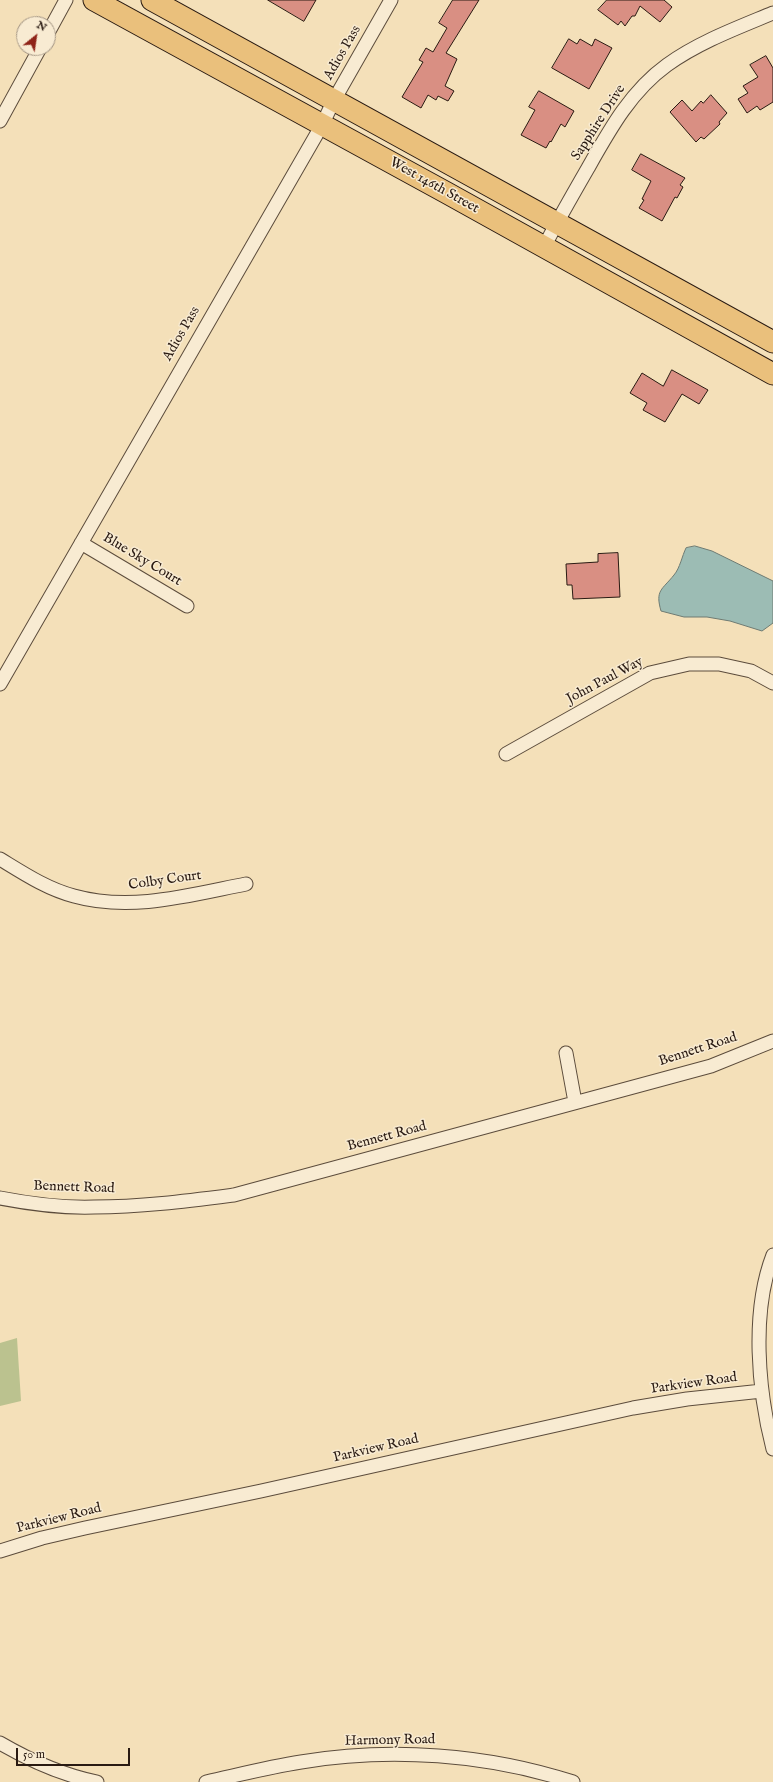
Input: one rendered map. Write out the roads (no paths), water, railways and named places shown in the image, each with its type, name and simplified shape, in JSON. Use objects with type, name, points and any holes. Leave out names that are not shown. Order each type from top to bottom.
[{"type":"main road","name":"West 146th Street","points":[[94,0],[773,374]]},
{"type":"main road","name":"West 146th Street","points":[[152,0],[773,342]]},
{"type":"street","points":[[56,18],[66,0]]},
{"type":"street","name":"Adios Pass","points":[[0,684],[80,542],[322,125],[334,100],[391,0]]},
{"type":"street","name":"Sapphire Drive","points":[[544,247],[610,130],[627,103],[647,81],[667,65],[690,50],[773,12]]},
{"type":"street","points":[[0,121],[36,56]]},
{"type":"street","name":"Blue Sky Court","points":[[80,542],[187,606]]},
{"type":"street","name":"John Paul Way","points":[[506,754],[650,673],[689,664],[719,664],[750,671],[773,683]]},
{"type":"street","name":"Colby Court","points":[[0,859],[50,887],[73,896],[100,901],[135,903],[246,884]]},
{"type":"street","name":"Bennett Road","points":[[0,1198],[42,1204],[93,1208],[164,1204],[234,1195],[711,1066],[773,1041]]},
{"type":"street","points":[[566,1054],[575,1102]]},
{"type":"street","points":[[773,1254],[766,1273],[762,1294],[759,1336],[762,1391],[767,1425],[773,1449]]},
{"type":"street","name":"Parkview Road","points":[[0,1551],[71,1531],[261,1492],[633,1408],[688,1399],[762,1391]]},
{"type":"street","points":[[0,1743],[43,1765],[73,1777],[97,1782]]},
{"type":"street","name":"Harmony Road","points":[[206,1782],[301,1762],[378,1754],[425,1755],[470,1759],[536,1771],[573,1782]]},
{"type":"water","points":[[695,546],[712,551],[773,581],[773,623],[762,631],[730,621],[707,617],[684,617],[661,611],[659,594],[676,572],[686,548]]}]
